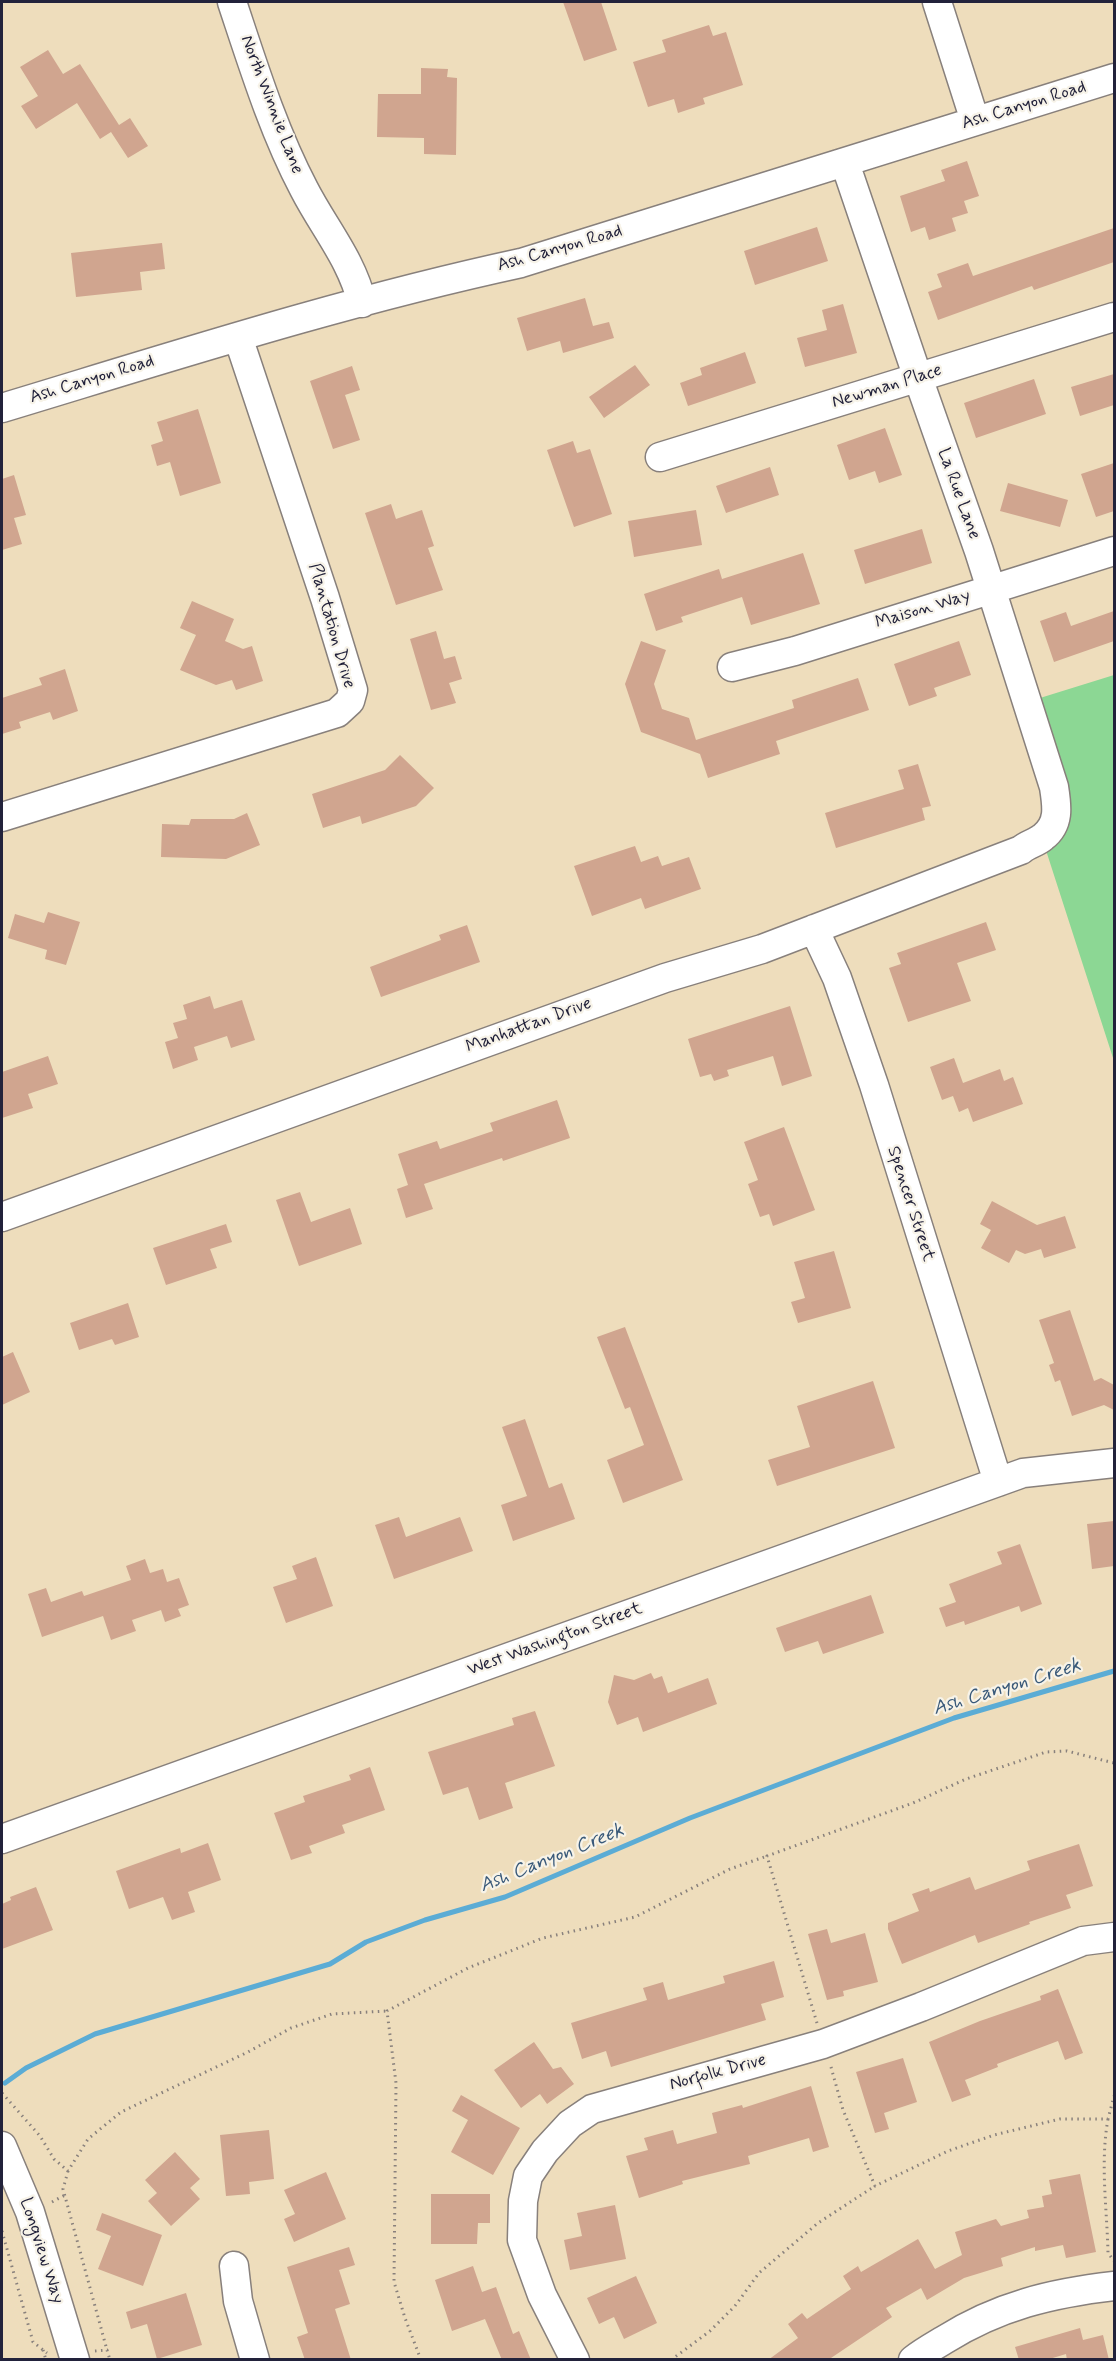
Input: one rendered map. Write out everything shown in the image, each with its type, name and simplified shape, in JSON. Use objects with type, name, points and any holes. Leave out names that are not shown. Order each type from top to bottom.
[{"type":"street","name":"North Winnie Lane","points":[[232,2],[284,147],[304,190],[330,230],[357,282],[362,303]]},
{"type":"street","points":[[937,2],[975,122]]},
{"type":"street","name":"Ash Canyon Road","points":[[2,408],[301,317],[521,263],[1114,78]]},
{"type":"street","name":"La Rue Lane","points":[[845,163],[919,377],[1054,787],[1058,814],[1051,828]]},
{"type":"street","name":"Newman Place","points":[[660,458],[1114,317]]},
{"type":"street","name":"Plantation Drive","points":[[2,818],[337,713],[350,701],[353,690],[325,597],[237,337]]},
{"type":"street","name":"Maison Way","points":[[732,667],[795,651],[1114,551]]},
{"type":"street","name":"Manhattan Drive","points":[[2,1217],[665,978],[762,949],[1022,850],[1042,838],[1051,828]]},
{"type":"street","name":"Spencer Street","points":[[814,929],[837,978],[870,1075],[998,1482]]},
{"type":"street","name":"West Washington Street","points":[[2,1839],[1023,1473],[1114,1463]]},
{"type":"street","name":"Norfolk Drive","points":[[575,2360],[542,2295],[522,2240],[523,2201],[528,2176],[545,2151],[570,2124],[592,2109],[823,2044],[1083,1941],[1114,1937]]},
{"type":"street","name":"Longview Way","points":[[2,2145],[30,2212],[75,2360]]},
{"type":"street","points":[[234,2266],[238,2301],[255,2360]]},
{"type":"street","points":[[913,2360],[980,2320],[1021,2303],[1081,2290],[1114,2286]]},
{"type":"path","points":[[107,2350],[63,2189],[68,2171],[88,2139],[121,2112],[248,2052],[291,2028],[332,2014],[387,2011],[468,1968],[543,1938],[634,1917],[730,1869],[913,1803],[966,1779],[1046,1752],[1067,1751],[1114,1763]]},
{"type":"path","points":[[767,1856],[843,2110],[875,2186]]},
{"type":"path","points":[[387,2011],[396,2083],[394,2282],[421,2360]]},
{"type":"path","points":[[2,2093],[40,2136],[54,2159],[68,2171]]},
{"type":"path","points":[[1114,2096],[1104,2139],[1108,2253],[1114,2261]]},
{"type":"path","points":[[671,2360],[710,2331],[735,2306],[759,2273],[818,2223],[875,2186],[948,2151],[994,2135],[1060,2119],[1108,2120]]},
{"type":"path","points":[[47,2204],[65,2195]]},
{"type":"path","points":[[42,2350],[46,2360]]},
{"type":"green space","points":[[1114,675],[1114,1061],[1042,838],[1058,814],[1040,698]]},
{"type":"building","points":[[563,2],[601,2],[617,50],[584,61]]},
{"type":"building","points":[[709,25],[713,36],[726,32],[743,85],[703,98],[705,104],[678,113],[674,99],[648,107],[633,62],[666,52],[662,40]]},
{"type":"building","points":[[48,50],[63,74],[80,64],[119,125],[130,118],[148,146],[128,158],[111,132],[100,139],[77,103],[36,129],[21,106],[38,96],[20,67]]},
{"type":"building","points":[[421,68],[448,69],[447,77],[457,78],[456,155],[424,154],[424,138],[377,137],[378,94],[421,94]]},
{"type":"building","points":[[967,161],[979,196],[964,201],[968,213],[952,218],[956,231],[929,240],[925,227],[911,232],[900,196],[945,181],[941,170]]},
{"type":"building","points":[[817,227],[828,261],[755,285],[744,251]]},
{"type":"building","points":[[1114,228],[1114,262],[1034,290],[1032,286],[938,320],[928,292],[942,287],[937,274],[968,263],[973,276]]},
{"type":"building","points":[[162,243],[165,269],[140,272],[142,290],[76,297],[71,253]]},
{"type":"building","points":[[585,298],[593,326],[609,322],[614,338],[563,353],[560,341],[527,351],[517,318]]},
{"type":"building","points":[[843,304],[857,353],[805,367],[797,338],[827,330],[822,310]]},
{"type":"building","points":[[745,352],[756,383],[688,406],[680,383],[702,375],[700,368]]},
{"type":"building","points":[[635,365],[650,385],[604,418],[589,397]]},
{"type":"building","points":[[352,366],[360,390],[345,395],[360,440],[333,449],[310,381]]},
{"type":"building","points":[[1114,374],[1114,405],[1080,416],[1071,387]]},
{"type":"building","points":[[1034,379],[1046,414],[976,438],[964,403]]},
{"type":"building","points":[[198,409],[221,483],[180,496],[170,462],[157,466],[151,445],[163,441],[157,422]]},
{"type":"building","points":[[885,428],[902,475],[879,483],[875,471],[849,480],[837,445]]},
{"type":"building","points":[[573,441],[577,453],[590,449],[612,514],[574,527],[547,450]]},
{"type":"building","points":[[1114,463],[1114,511],[1096,517],[1081,474]]},
{"type":"building","points":[[770,467],[779,495],[726,513],[716,486]]},
{"type":"building","points":[[14,475],[26,515],[14,518],[22,544],[2,550],[2,479]]},
{"type":"building","points":[[1008,483],[1068,500],[1060,527],[1000,511]]},
{"type":"building","points":[[391,504],[396,519],[422,510],[434,546],[428,548],[443,590],[396,605],[365,513]]},
{"type":"building","points":[[696,510],[702,545],[634,557],[628,521]]},
{"type":"building","points":[[922,529],[932,563],[865,584],[854,550]]},
{"type":"building","points":[[803,553],[820,604],[751,625],[742,597],[681,617],[683,622],[656,631],[644,594],[719,569],[722,579]]},
{"type":"building","points":[[192,601],[234,619],[225,641],[243,649],[252,646],[263,681],[236,690],[232,680],[216,685],[180,670],[196,635],[180,628]]},
{"type":"building","points":[[1114,611],[1114,641],[1054,662],[1040,621],[1066,612],[1071,626]]},
{"type":"building","points":[[436,631],[444,659],[455,656],[462,679],[449,683],[456,703],[431,710],[410,639]]},
{"type":"building","points":[[641,641],[666,650],[654,684],[662,709],[689,718],[696,740],[794,708],[792,700],[858,678],[869,710],[776,741],[780,754],[708,778],[700,754],[641,732],[625,684]]},
{"type":"building","points":[[959,641],[971,675],[934,688],[937,696],[909,706],[894,664]]},
{"type":"building","points":[[65,669],[78,711],[53,720],[50,712],[19,722],[21,728],[2,734],[2,698],[42,685],[39,678]]},
{"type":"building","points":[[400,755],[434,788],[416,806],[362,824],[360,816],[323,828],[312,794],[385,770]]},
{"type":"building","points":[[918,764],[931,806],[922,808],[925,820],[836,848],[825,813],[904,789],[898,770]]},
{"type":"building","points":[[247,813],[260,845],[226,859],[161,857],[162,824],[189,825],[191,819],[234,819]]},
{"type":"building","points":[[635,846],[641,862],[658,856],[662,866],[689,857],[701,889],[645,909],[641,898],[592,916],[574,866]]},
{"type":"building","points":[[48,912],[80,922],[66,965],[45,959],[47,950],[8,938],[15,914],[44,923]]},
{"type":"building","points":[[986,922],[996,950],[957,963],[971,1001],[908,1022],[889,968],[901,964],[897,953]]},
{"type":"building","points":[[467,925],[480,962],[381,997],[370,967],[441,940],[439,935]]},
{"type":"building","points":[[210,996],[214,1009],[242,1000],[255,1040],[231,1048],[227,1036],[194,1047],[198,1060],[173,1069],[165,1042],[178,1038],[173,1023],[187,1019],[183,1005]]},
{"type":"building","points":[[790,1006],[812,1076],[782,1086],[773,1056],[727,1070],[729,1076],[714,1081],[711,1074],[700,1077],[688,1039]]},
{"type":"building","points":[[48,1056],[58,1084],[28,1094],[33,1108],[2,1118],[2,1072]]},
{"type":"building","points":[[954,1058],[963,1083],[1000,1069],[1004,1081],[1013,1077],[1023,1104],[973,1122],[968,1108],[959,1112],[953,1096],[942,1100],[930,1067]]},
{"type":"building","points":[[557,1100],[570,1138],[503,1161],[502,1158],[424,1184],[433,1209],[406,1218],[397,1189],[408,1185],[398,1154],[437,1141],[440,1149],[493,1131],[490,1123]]},
{"type":"building","points":[[784,1127],[815,1210],[773,1226],[769,1214],[760,1217],[748,1184],[758,1180],[744,1142]]},
{"type":"building","points":[[300,1192],[311,1222],[350,1208],[362,1244],[299,1266],[276,1200]]},
{"type":"building","points":[[992,1201],[1037,1225],[1065,1216],[1076,1248],[1044,1258],[1041,1249],[1025,1254],[1016,1250],[1009,1263],[981,1248],[991,1230],[980,1224]]},
{"type":"building","points":[[226,1224],[232,1242],[210,1249],[217,1268],[166,1285],[153,1248]]},
{"type":"building","points":[[834,1251],[851,1308],[798,1323],[791,1302],[805,1298],[794,1262]]},
{"type":"building","points":[[128,1303],[139,1337],[115,1345],[112,1339],[79,1350],[70,1323]]},
{"type":"building","points":[[1070,1310],[1094,1381],[1101,1378],[1114,1385],[1114,1410],[1104,1405],[1072,1416],[1060,1380],[1055,1382],[1049,1365],[1054,1363],[1039,1320]]},
{"type":"building","points":[[625,1327],[683,1480],[623,1503],[607,1460],[644,1445],[630,1407],[625,1409],[597,1337]]},
{"type":"building","points":[[13,1352],[30,1392],[2,1405],[2,1357]]},
{"type":"building","points":[[873,1381],[895,1448],[777,1486],[768,1460],[810,1447],[797,1406]]},
{"type":"building","points":[[525,1419],[549,1488],[562,1483],[575,1519],[513,1541],[501,1505],[527,1496],[502,1427]]},
{"type":"building","points":[[399,1517],[406,1537],[460,1517],[473,1551],[394,1579],[375,1525]]},
{"type":"building","points":[[1114,1521],[1114,1566],[1092,1569],[1087,1524]]},
{"type":"building","points":[[1020,1544],[1042,1604],[1021,1612],[1019,1606],[965,1625],[964,1621],[946,1627],[939,1608],[956,1602],[949,1584],[1002,1564],[997,1552]]},
{"type":"building","points":[[316,1557],[333,1606],[286,1623],[273,1587],[297,1579],[292,1566]]},
{"type":"building","points":[[145,1559],[150,1573],[163,1569],[167,1582],[179,1578],[189,1605],[178,1609],[181,1616],[165,1622],[161,1610],[132,1620],[136,1631],[111,1640],[103,1616],[42,1637],[28,1594],[46,1588],[51,1602],[82,1591],[84,1596],[131,1580],[126,1566]]},
{"type":"building","points":[[871,1595],[884,1633],[823,1654],[818,1641],[785,1652],[776,1628]]},
{"type":"building","points":[[651,1673],[654,1679],[662,1676],[668,1693],[708,1678],[717,1704],[643,1732],[638,1717],[617,1725],[608,1702],[614,1675],[634,1680]]},
{"type":"building","points":[[535,1711],[555,1766],[505,1783],[513,1808],[479,1820],[468,1787],[443,1795],[428,1752],[514,1725],[512,1718]]},
{"type":"building","points":[[370,1767],[385,1810],[342,1825],[345,1833],[309,1846],[312,1853],[291,1860],[274,1813],[305,1802],[303,1796],[351,1780],[349,1775]]},
{"type":"building","points":[[208,1843],[221,1880],[188,1892],[195,1912],[172,1920],[163,1897],[129,1909],[116,1871],[180,1848],[181,1853]]},
{"type":"building","points":[[1079,1844],[1093,1886],[1066,1895],[1071,1908],[978,1943],[975,1935],[902,1964],[888,1929],[888,1923],[919,1911],[912,1894],[929,1888],[930,1892],[970,1877],[975,1890],[1030,1870],[1027,1861]]},
{"type":"building","points":[[36,1887],[53,1930],[2,1949],[2,1904],[11,1900],[10,1897]]},
{"type":"building","points":[[827,1929],[831,1943],[865,1933],[878,1982],[843,1991],[844,1996],[827,2000],[808,1934]]},
{"type":"building","points":[[774,1961],[784,1997],[761,2004],[766,2020],[611,2067],[606,2051],[582,2059],[571,2023],[647,2000],[643,1988],[663,1982],[668,2000],[725,1983],[723,1976]]},
{"type":"building","points":[[1058,1989],[1083,2053],[1065,2060],[1058,2041],[997,2064],[998,2067],[965,2080],[971,2095],[952,2102],[929,2042],[1041,2000],[1040,1996]]},
{"type":"building","points":[[534,2042],[553,2069],[561,2067],[574,2084],[547,2104],[540,2094],[521,2108],[494,2070]]},
{"type":"building","points":[[903,2058],[917,2102],[884,2113],[889,2129],[875,2133],[856,2072]]},
{"type":"building","points":[[811,2086],[829,2147],[813,2152],[809,2138],[748,2156],[750,2164],[682,2181],[683,2184],[639,2198],[626,2156],[648,2150],[644,2138],[673,2130],[677,2144],[717,2133],[712,2113],[742,2105],[743,2108]]},
{"type":"building","points":[[461,2095],[520,2128],[493,2175],[451,2152],[468,2120],[452,2111]]},
{"type":"building","points":[[269,2130],[274,2179],[249,2182],[250,2194],[226,2196],[220,2135]]},
{"type":"building","points":[[175,2152],[200,2179],[190,2188],[200,2199],[171,2226],[148,2201],[157,2193],[145,2180]]},
{"type":"building","points":[[326,2172],[346,2219],[294,2242],[284,2219],[295,2214],[284,2190]]},
{"type":"building","points":[[1080,2174],[1096,2252],[1066,2258],[1063,2245],[1035,2251],[1035,2247],[1001,2258],[1003,2266],[964,2278],[927,2300],[921,2288],[886,2308],[892,2317],[828,2360],[768,2360],[798,2338],[788,2324],[802,2313],[807,2319],[851,2289],[843,2276],[858,2266],[861,2272],[918,2239],[935,2269],[962,2255],[955,2232],[996,2219],[1001,2226],[1029,2218],[1027,2210],[1044,2207],[1042,2196],[1052,2194],[1049,2180]]},
{"type":"building","points":[[431,2194],[490,2194],[490,2223],[478,2223],[477,2244],[431,2244]]},
{"type":"building","points":[[615,2205],[626,2259],[570,2270],[564,2240],[582,2236],[577,2213]]},
{"type":"building","points":[[102,2213],[162,2235],[143,2286],[98,2269],[111,2236],[96,2230]]},
{"type":"building","points":[[349,2247],[355,2265],[339,2270],[350,2304],[335,2309],[351,2360],[305,2360],[297,2337],[308,2333],[287,2267]]},
{"type":"building","points":[[473,2266],[482,2292],[496,2287],[513,2334],[519,2331],[531,2360],[502,2360],[485,2319],[452,2331],[435,2280]]},
{"type":"building","points":[[636,2276],[657,2323],[624,2339],[614,2317],[599,2324],[587,2298]]},
{"type":"building","points":[[186,2293],[202,2345],[157,2359],[147,2324],[131,2329],[126,2312]]},
{"type":"building","points":[[1080,2328],[1083,2340],[1103,2335],[1109,2360],[1067,2360],[1066,2354],[1046,2360],[1019,2360],[1015,2347]]},
{"type":"waterway","name":"Ash Canyon Creek","points":[[5,2083],[26,2068],[95,2034],[330,1964],[366,1942],[425,1920],[505,1897],[690,1818],[954,1718],[1114,1671]]}]
